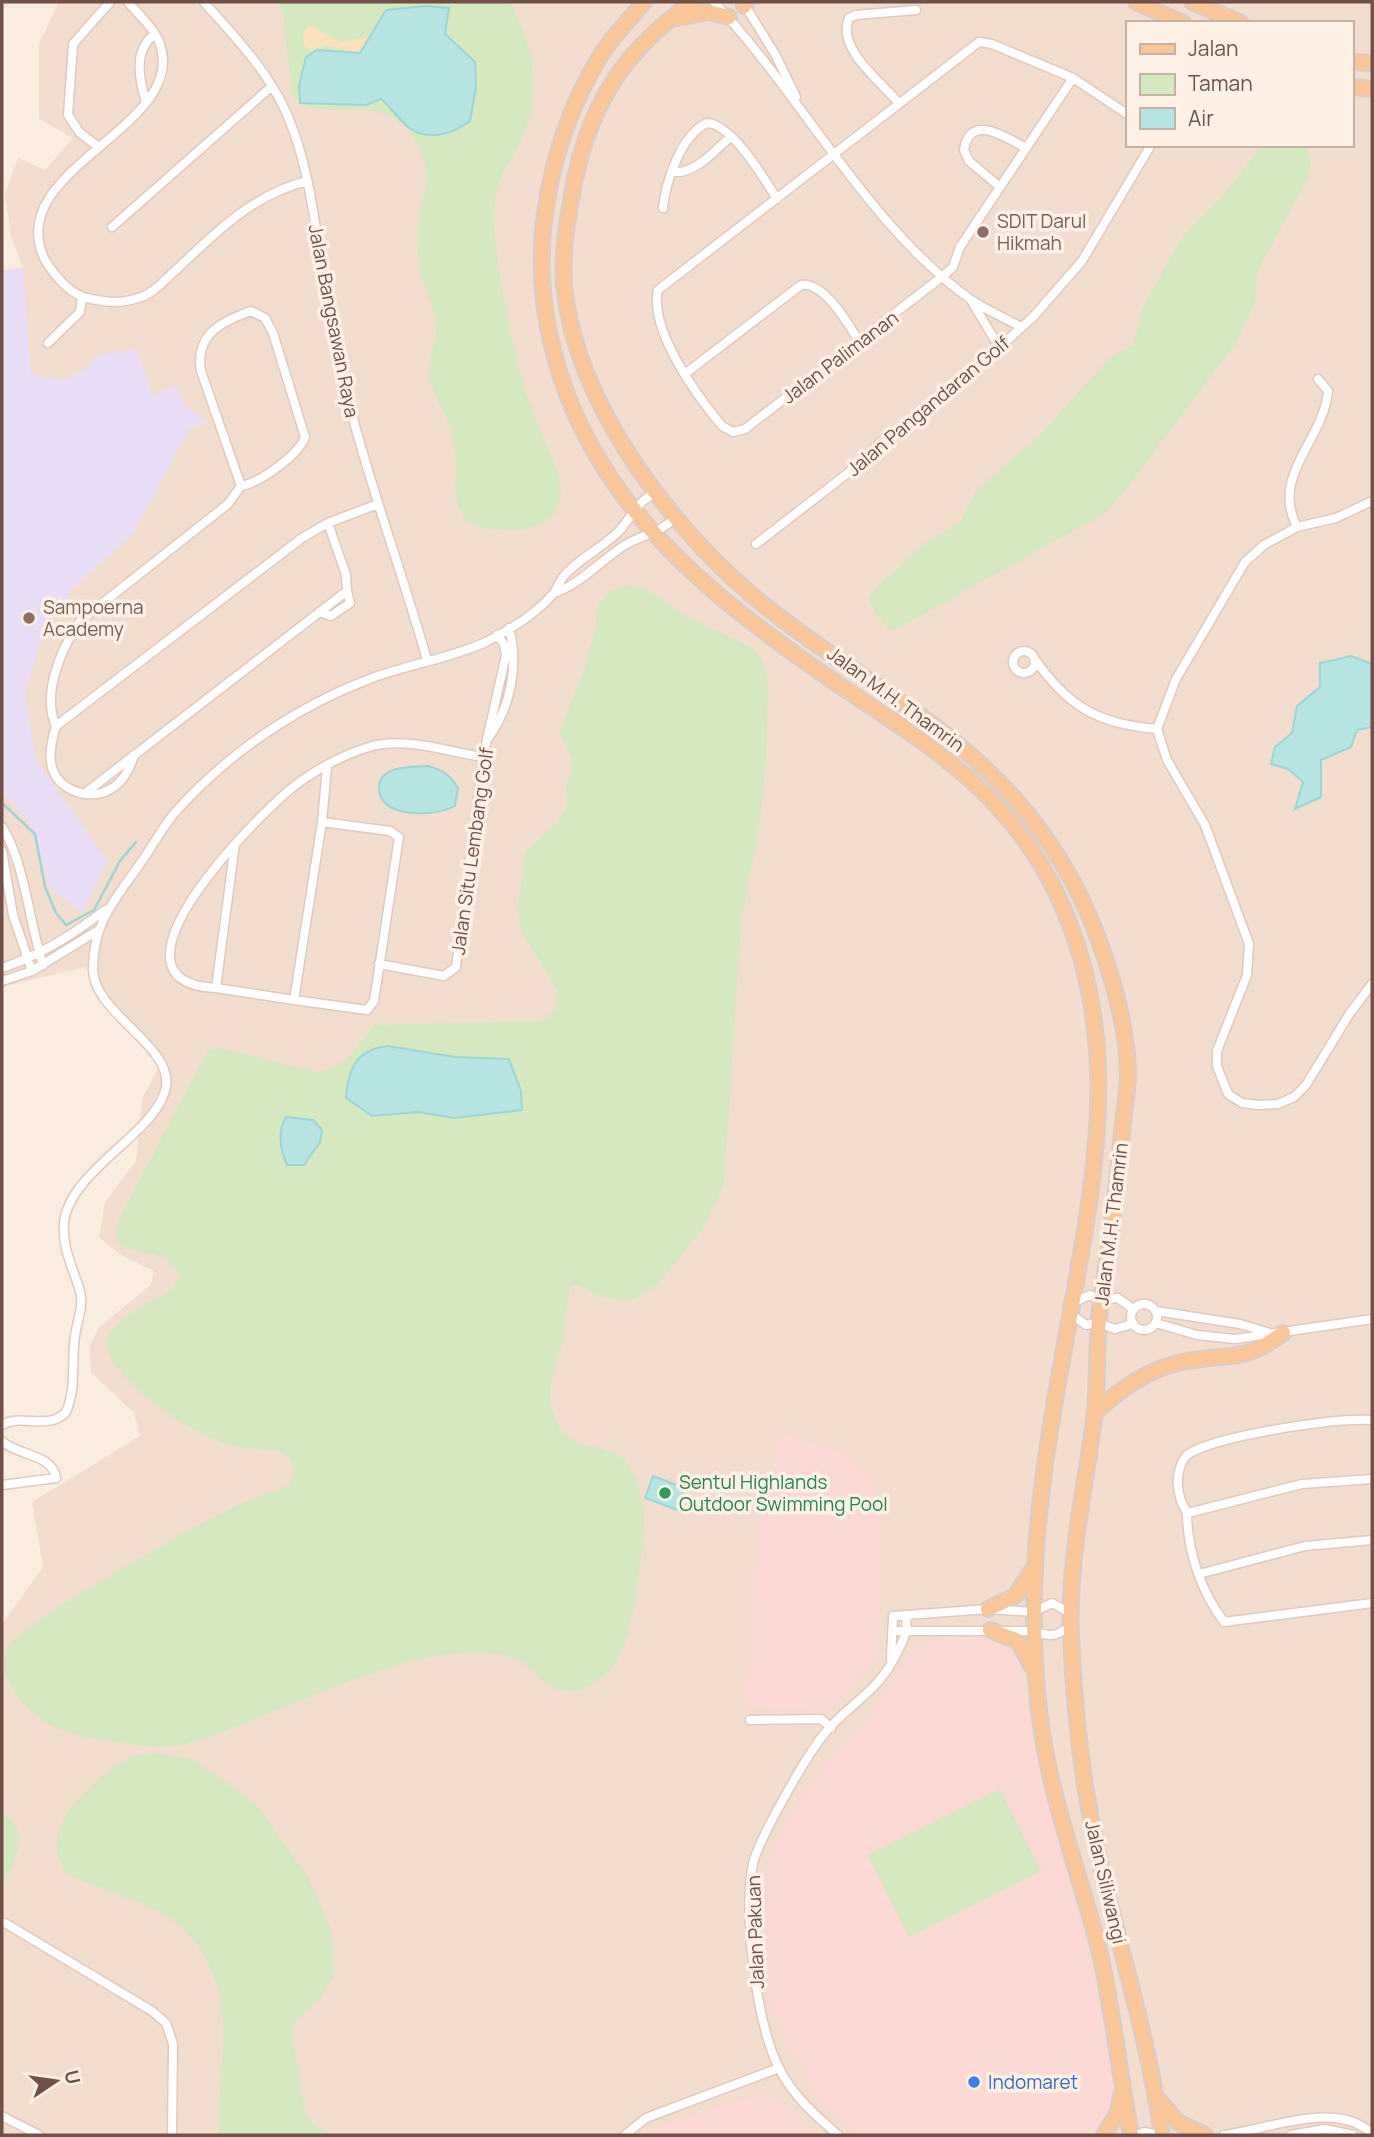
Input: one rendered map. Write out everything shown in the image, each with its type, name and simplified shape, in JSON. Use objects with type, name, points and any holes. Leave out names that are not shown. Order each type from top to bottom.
[{"type":"main road","name":"Jalan M.H. Thamrin","points":[[643,2],[598,59],[565,130],[545,211],[541,279],[547,327],[565,394],[593,454],[634,513],[694,575],[742,616],[953,762],[1009,820],[1058,897],[1084,967],[1095,1013],[1099,1057],[1098,1115],[1090,1193],[1041,1491],[1035,1555],[1034,1612]]},
{"type":"main road","name":"Jalan M.H. Thamrin","points":[[694,2],[647,36],[618,71],[600,103],[574,182],[564,243],[564,284],[582,363],[619,438],[676,516],[736,581],[774,613],[889,691],[970,752],[1030,817],[1077,890],[1109,974],[1128,1069],[1114,1219],[1098,1324],[1095,1412],[1070,1568],[1071,1620]]},
{"type":"main road","points":[[1136,2],[1179,21]]},
{"type":"main road","points":[[1192,2],[1236,21]]},
{"type":"main road","points":[[666,21],[709,12],[729,17]]},
{"type":"main road","points":[[1353,62],[1372,63]]},
{"type":"main road","points":[[1353,87],[1372,89]]},
{"type":"main road","points":[[1095,1412],[1123,1388],[1154,1371],[1183,1361],[1240,1357],[1256,1352],[1278,1333]]},
{"type":"main road","points":[[988,1609],[1002,1604],[1020,1590],[1032,1570],[1035,1555]]},
{"type":"main road","points":[[1034,1612],[1034,1631]]},
{"type":"main road","name":"Jalan Siliwangi","points":[[1071,1620],[1083,1771],[1094,1837],[1140,2015],[1157,2097],[1160,2135]]},
{"type":"main road","points":[[990,1630],[1017,1641],[1029,1657],[1035,1675]]},
{"type":"main road","name":"Jalan Siliwangi","points":[[1034,1631],[1035,1675],[1046,1760],[1098,1948],[1131,2135]]},
{"type":"main road","points":[[1104,2135],[1118,2112],[1122,2089]]},
{"type":"main road","points":[[1157,2097],[1180,2123],[1205,2135]]},
{"type":"street","points":[[96,145],[79,133],[68,114],[73,44],[80,32],[110,2]]},
{"type":"street","points":[[128,2],[155,34],[162,53],[162,68],[158,86],[146,102],[96,145],[54,186],[45,199],[37,225],[41,254],[65,286],[82,297],[111,303],[146,295],[256,201],[272,191],[307,181]]},
{"type":"street","name":"Jalan Bangsawan Raya","points":[[204,2],[240,43],[271,87],[290,123],[307,181],[339,364],[378,504],[427,660]]},
{"type":"street","points":[[715,2],[797,101],[894,228],[971,299],[1021,327]]},
{"type":"street","points":[[744,3],[787,75],[797,101]]},
{"type":"street","points":[[898,103],[854,52],[847,41],[845,28],[849,18],[856,15],[916,10]]},
{"type":"street","points":[[146,102],[139,64],[144,46],[155,34]]},
{"type":"street","points":[[860,342],[834,305],[816,288],[808,284],[801,285],[686,373],[661,328],[656,303],[659,290],[979,42],[992,44],[1073,78],[1126,113]]},
{"type":"street","points":[[943,276],[953,267],[960,247],[1073,78]]},
{"type":"street","points":[[112,228],[271,87]]},
{"type":"street","points":[[663,208],[682,149],[701,126],[717,123],[752,162],[777,200]]},
{"type":"street","points":[[1000,187],[969,161],[964,150],[969,138],[979,130],[988,129],[1026,148]]},
{"type":"street","points":[[674,172],[684,171],[702,161],[730,137]]},
{"type":"street","name":"Jalan Pangandaran Golf","points":[[756,544],[848,473],[882,441],[943,398],[1021,327],[1082,261],[1150,147]]},
{"type":"street","name":"Jalan Palimanan","points":[[686,373],[718,421],[733,432],[745,429],[943,276]]},
{"type":"street","points":[[48,343],[80,312],[82,297]]},
{"type":"street","points":[[971,299],[999,347]]},
{"type":"street","points":[[56,726],[51,713],[53,685],[63,651],[80,621],[228,504],[241,486],[254,482],[271,471],[301,446],[305,438],[273,333],[265,318],[251,311],[210,334],[202,342],[199,353],[201,372],[241,486]]},
{"type":"street","points":[[1297,527],[1289,502],[1290,486],[1295,465],[1327,404],[1328,391],[1318,379]]},
{"type":"street","points":[[554,593],[563,577],[615,535],[643,499],[658,493]]},
{"type":"street","points":[[1372,501],[1343,515],[1297,527],[1264,545],[1245,562],[1176,679],[1157,729],[1167,760],[1205,825],[1249,944],[1247,975],[1217,1051],[1217,1066],[1228,1094],[1242,1103],[1259,1105],[1278,1104],[1294,1097],[1306,1086],[1350,1013],[1372,984]]},
{"type":"street","points":[[134,755],[127,773],[114,789],[85,794],[65,787],[54,778],[48,754],[56,726],[295,543],[328,523],[378,504]]},
{"type":"street","points":[[2,1425],[13,1421],[52,1420],[66,1412],[72,1395],[75,1334],[81,1303],[65,1248],[66,1212],[96,1170],[144,1121],[164,1096],[166,1085],[158,1059],[123,1021],[94,982],[96,931],[106,909],[177,810],[241,751],[337,692],[427,660],[464,650],[497,635],[554,593],[572,587],[624,546],[666,527],[676,516]]},
{"type":"street","points":[[320,612],[331,616],[350,603],[346,575],[328,523]]},
{"type":"street","points":[[85,794],[347,591]]},
{"type":"street","name":"Jalan Situ Lembang Golf","points":[[489,737],[499,723],[516,653],[509,628]]},
{"type":"street","name":"Jalan Situ Lembang Golf","points":[[379,964],[444,976],[454,971],[482,757],[489,737],[498,682],[506,655],[504,644],[497,635]]},
{"type":"street","points":[[1034,658],[1062,693],[1084,710],[1121,725],[1157,729]]},
{"type":"street","points":[[498,682],[509,687]]},
{"type":"street","points":[[322,822],[390,831],[399,837],[373,1004],[367,1010],[184,982],[170,966],[169,951],[174,933],[193,896],[278,799],[327,766],[361,750],[385,744],[482,757]]},
{"type":"street","points":[[294,1000],[322,822],[327,766]]},
{"type":"street","points":[[2,827],[11,846],[32,914],[34,936],[43,965]]},
{"type":"street","points":[[216,988],[235,845]]},
{"type":"street","points":[[2,851],[13,915],[32,971]]},
{"type":"street","points":[[11,894],[23,890]]},
{"type":"street","points":[[2,968],[39,954],[74,934],[106,909]]},
{"type":"street","points":[[2,981],[32,971],[96,931]]},
{"type":"street","points":[[21,939],[34,936]]},
{"type":"street","points":[[1132,1324],[1115,1329],[1080,1323],[1072,1308],[1090,1295],[1101,1300],[1118,1298],[1133,1309]]},
{"type":"street","points":[[1133,1309],[1145,1304],[1156,1311],[1240,1324],[1278,1333]]},
{"type":"street","points":[[1132,1324],[1133,1309]]},
{"type":"street","points":[[1156,1311],[1156,1323]]},
{"type":"street","points":[[1191,1333],[1193,1317]]},
{"type":"street","points":[[1156,1323],[1191,1333],[1235,1339],[1372,1319]]},
{"type":"street","points":[[1132,1324],[1146,1331],[1156,1323]]},
{"type":"street","points":[[1372,1420],[1293,1427],[1193,1451],[1183,1459],[1178,1475],[1181,1502],[1188,1513],[1188,1538],[1199,1574],[1213,1607],[1224,1622],[1267,1618],[1332,1605],[1372,1603]]},
{"type":"street","points":[[2,1441],[15,1450],[46,1462],[56,1475],[54,1480],[2,1485]]},
{"type":"street","points":[[1188,1513],[1302,1484],[1372,1479]]},
{"type":"street","points":[[1199,1574],[1305,1546],[1372,1540]]},
{"type":"street","points":[[890,1666],[893,1616],[988,1609],[1034,1612],[1052,1603],[1071,1620],[1058,1636],[1049,1637],[1034,1631],[894,1631]]},
{"type":"street","points":[[906,1616],[908,1630]]},
{"type":"street","name":"Jalan Pakuan","points":[[838,2135],[797,2095],[779,2068],[765,2030],[754,1981],[753,1865],[761,1840],[821,1738],[881,1682],[908,1630]]},
{"type":"street","points":[[750,1720],[821,1719],[831,1728]]},
{"type":"street","points":[[5,1923],[152,2011],[166,2023],[173,2044],[172,2135]]},
{"type":"street","points":[[625,2135],[646,2118],[779,2068]]},
{"type":"street","points":[[2,2116],[39,2135]]},
{"type":"street","points":[[1224,2135],[1243,2134],[1332,2117],[1359,2125],[1372,2134]]},
{"type":"street","points":[[1291,2135],[1325,2129],[1353,2135]]},
{"type":"street","points":[[1136,2135],[1144,2132],[1160,2135]]},
{"type":"shaded area","points":[[59,2],[1372,2],[1372,2135],[2,2135],[2,1624],[43,1567],[32,1502],[140,1436],[134,1413],[91,1372],[90,1345],[100,1326],[151,1285],[154,1271],[121,1255],[99,1237],[105,1202],[136,1161],[142,1099],[160,1065],[117,1015],[85,967],[2,987],[2,271],[23,267],[11,237],[5,194],[18,158],[45,170],[73,138],[39,119],[39,43]]},
{"type":"shaded area","name":"Sampoerna Academy","points":[[23,268],[31,374],[63,380],[88,368],[95,356],[137,349],[153,396],[176,384],[184,404],[208,423],[190,428],[134,532],[72,590],[39,645],[25,695],[36,760],[108,861],[82,913],[50,889],[40,852],[26,818],[2,792],[2,271]]},
{"type":"shaded area","points":[[781,1433],[848,1456],[871,1481],[882,1513],[877,1656],[830,1711],[746,1707],[759,1532]]},
{"type":"shaded area","points":[[982,1636],[1006,1644],[1020,1663],[1033,1739],[1089,1958],[1116,2093],[1110,2124],[1096,2135],[860,2135],[813,2094],[804,2065],[787,2046],[769,1998],[762,1940],[769,1865],[786,1821],[827,1764],[869,1720],[909,1653],[934,1640]]},
{"type":"shaded area","points":[[755,2096],[773,2097],[789,2108],[817,2135],[647,2135],[654,2129]]},
{"type":"green space","points":[[278,2],[510,2],[530,53],[534,88],[528,123],[499,183],[494,229],[515,353],[532,409],[560,481],[561,496],[558,506],[543,523],[519,530],[488,529],[469,522],[461,511],[455,489],[455,445],[429,374],[436,329],[418,257],[419,223],[426,179],[424,162],[412,135],[397,120],[378,112],[320,109],[304,105],[292,95],[283,13]]},
{"type":"green space","points":[[1261,147],[1307,147],[1311,165],[1305,184],[1257,275],[1255,303],[1237,341],[1122,494],[1105,513],[891,632],[874,611],[869,598],[873,591],[921,546],[960,522],[978,488],[1035,440],[1109,359],[1133,345],[1144,305],[1184,234],[1224,194]]},
{"type":"green space","points":[[628,585],[649,591],[688,618],[753,648],[763,661],[768,681],[766,766],[759,824],[741,923],[724,1185],[703,1228],[658,1284],[636,1299],[617,1300],[594,1295],[578,1284],[570,1286],[561,1346],[551,1383],[551,1405],[557,1424],[576,1442],[612,1452],[623,1459],[632,1470],[641,1495],[644,1521],[642,1553],[628,1633],[617,1661],[592,1684],[580,1690],[565,1691],[548,1684],[527,1666],[511,1657],[485,1652],[427,1658],[367,1675],[220,1733],[167,1747],[94,1738],[56,1727],[30,1710],[10,1683],[5,1659],[7,1650],[18,1637],[42,1618],[191,1529],[242,1503],[287,1486],[294,1474],[291,1461],[282,1451],[230,1445],[191,1428],[149,1399],[115,1365],[107,1348],[108,1334],[128,1316],[174,1287],[179,1279],[178,1271],[164,1257],[122,1247],[116,1238],[120,1217],[207,1052],[217,1047],[320,1073],[346,1061],[374,1025],[543,1021],[556,1009],[558,991],[521,932],[518,906],[526,851],[558,821],[568,804],[566,786],[572,769],[571,757],[559,733],[583,673],[596,627],[597,608],[608,592]]},
{"type":"green space","points":[[155,1753],[193,1759],[255,1803],[310,1880],[329,1925],[334,1949],[333,1977],[321,1997],[295,2022],[292,2034],[306,2118],[330,2135],[219,2135],[223,2021],[214,1977],[203,1953],[183,1928],[156,1910],[77,1879],[62,1866],[57,1840],[66,1814],[114,1767],[129,1758]]},
{"type":"green space","points":[[1000,1789],[1041,1871],[909,1937],[868,1855]]},
{"type":"green space","points":[[2,1815],[17,1828],[19,1837],[16,1857],[2,1883]]},
{"type":"sand","points":[[310,25],[341,42],[368,37],[360,53],[325,45],[311,51],[304,46],[303,32]]},
{"type":"water","points":[[425,6],[449,8],[445,34],[475,62],[476,88],[470,121],[448,133],[431,135],[415,132],[408,127],[381,99],[366,105],[300,103],[299,86],[306,57],[317,50],[360,53],[386,10]]},
{"type":"water","points":[[1351,656],[1372,664],[1372,727],[1357,730],[1351,747],[1321,760],[1321,797],[1295,809],[1303,782],[1288,769],[1271,764],[1275,747],[1292,733],[1297,706],[1320,687],[1320,663]]},
{"type":"water","points":[[428,766],[446,774],[455,783],[458,788],[455,806],[440,811],[410,813],[393,808],[380,795],[380,781],[390,771]]},
{"type":"water","points":[[388,1046],[455,1057],[509,1059],[521,1091],[522,1110],[454,1118],[418,1112],[372,1116],[346,1098],[349,1078],[356,1062],[362,1056],[369,1051]]},
{"type":"water","points":[[286,1117],[313,1120],[322,1130],[320,1142],[304,1165],[287,1165],[281,1147]]},
{"type":"water","name":"Sentul Highlands Outdoor Swimming Pool","points":[[653,1476],[685,1488],[677,1510],[645,1498]]},
{"type":"waterway","points":[[2,803],[35,834],[45,887],[56,913],[66,925],[94,910],[120,861],[136,842]]},
{"type":"place","name":"SDIT Darul Hikmah","points":[[983,232]]},
{"type":"place","name":"Sampoerna Academy","points":[[29,618]]},
{"type":"place","name":"Sentul Highlands Outdoor Swimming Pool","points":[[665,1493]]},
{"type":"place","name":"Indomaret","points":[[974,2082]]}]
